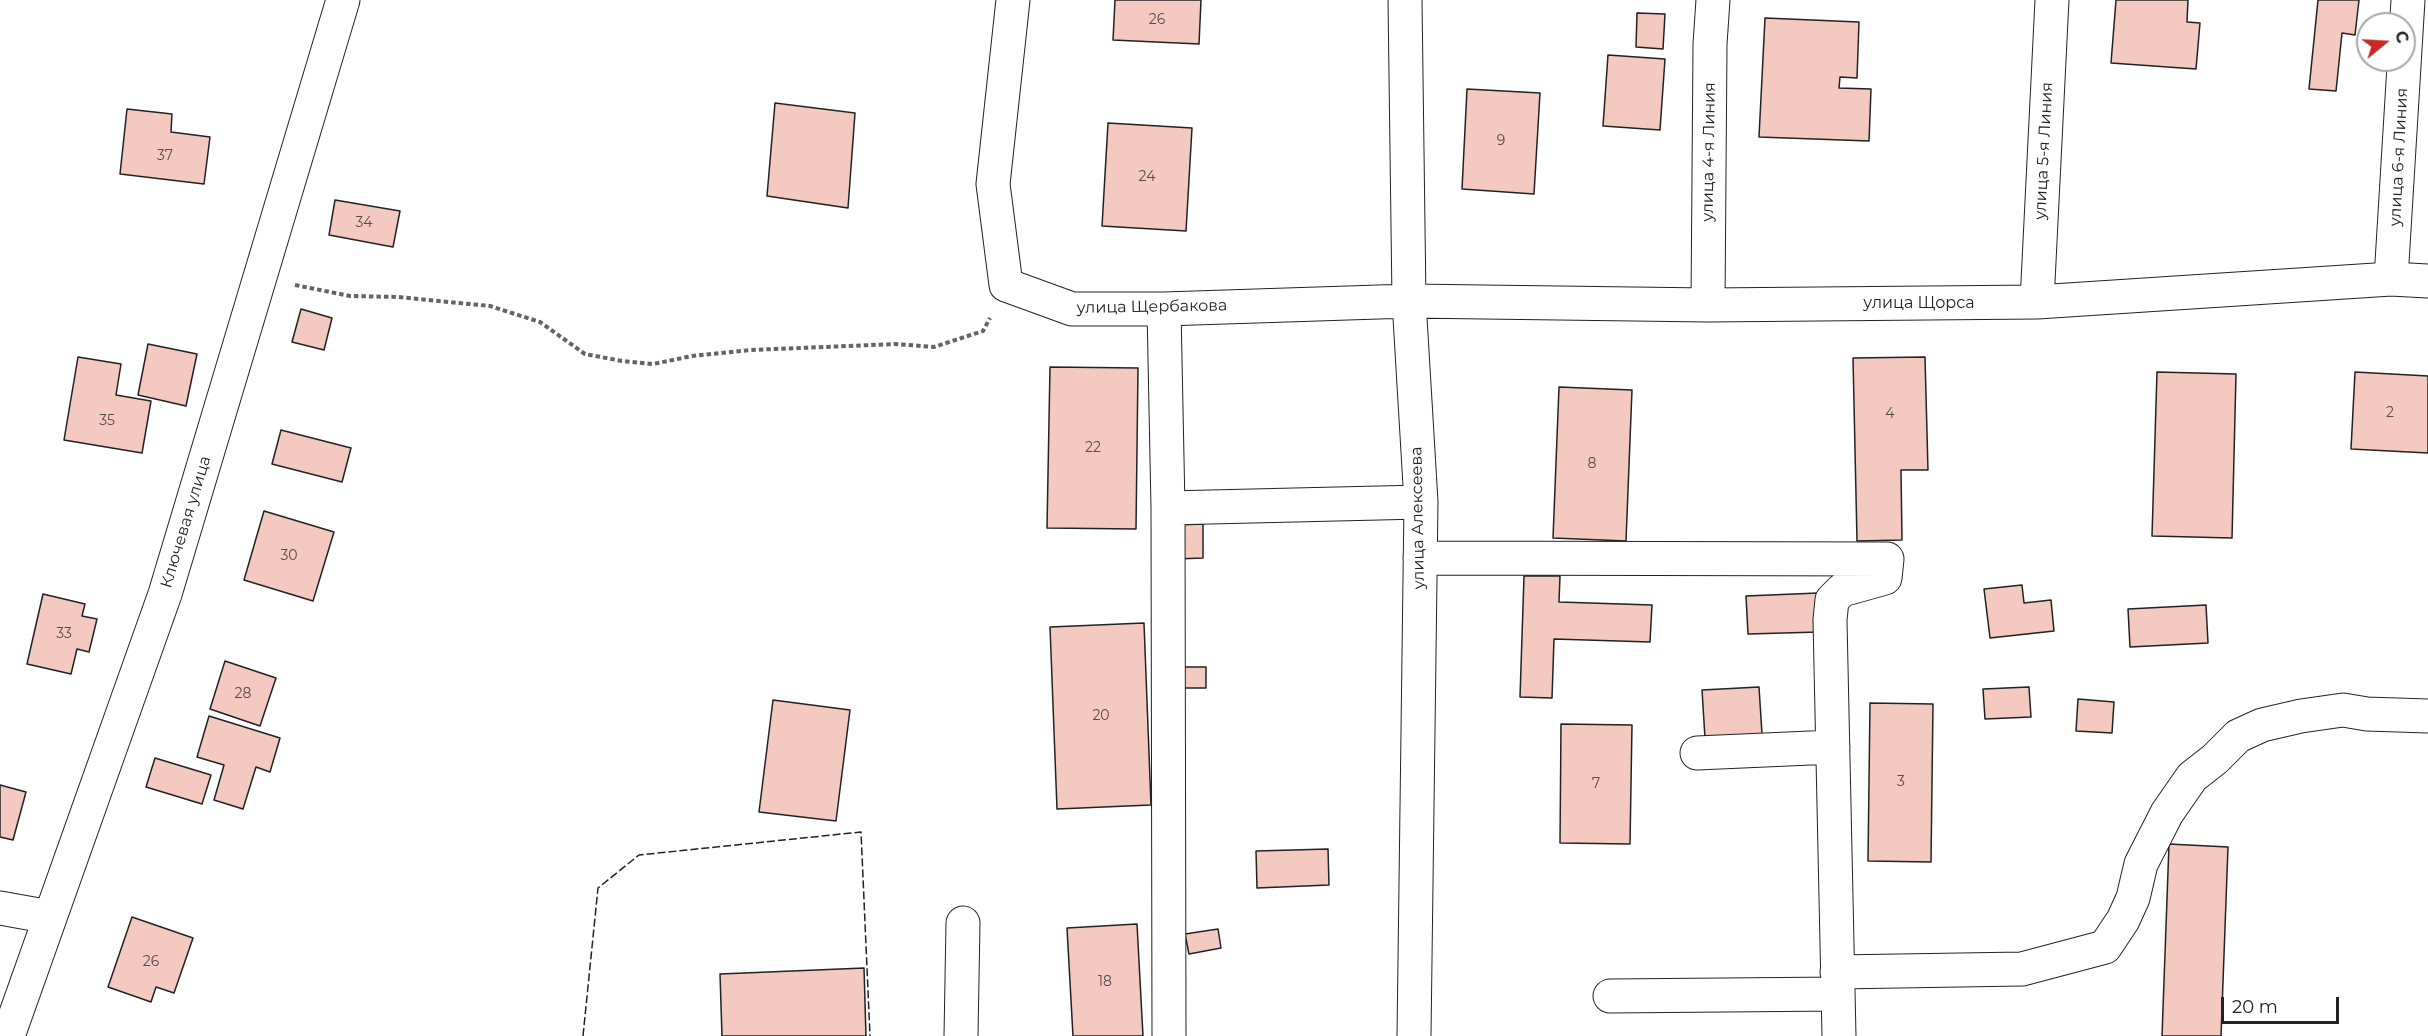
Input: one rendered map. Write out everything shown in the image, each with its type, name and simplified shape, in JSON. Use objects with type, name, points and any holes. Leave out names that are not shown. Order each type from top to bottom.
[{"type":"street","name":"Ключевая улица","points":[[8,1036],[165,594],[343,0]]},
{"type":"street","points":[[1006,285],[993,184],[1013,0]]},
{"type":"street","name":"улица Алексеева","points":[[1405,0],[1409,301],[1420,502],[1414,1036]]},
{"type":"street","name":"улица 4-я Линия","points":[[1708,305],[1710,44],[1713,0]]},
{"type":"street","name":"улица 5-я Линия","points":[[2037,302],[2052,0]]},
{"type":"street","name":"улица 6-я Линия","points":[[2391,279],[2408,0]]},
{"type":"street","name":"улица Щорса","points":[[1409,301],[1708,305],[2037,302],[2391,279],[2428,281]]},
{"type":"street","name":"улица Щербакова","points":[[1006,285],[1072,309],[1164,309],[1409,301]]},
{"type":"street","points":[[1164,309],[1168,508],[1169,1036]]},
{"type":"street","points":[[1168,508],[1420,502]]},
{"type":"street","points":[[1420,558],[1887,559],[1885,578],[1842,590],[1832,600],[1830,620],[1839,1036]]},
{"type":"street","points":[[1610,996],[1838,983],[2022,969],[2105,947],[2127,913],[2141,864],[2167,813],[2192,777],[2215,759],[2238,736],[2262,725],[2343,710],[2367,714],[2428,716]]},
{"type":"street","points":[[1697,753],[1833,747]]},
{"type":"street","points":[[0,908],[50,918]]},
{"type":"street","points":[[961,1036],[963,923]]},
{"type":"path","points":[[288,284],[350,296],[398,297],[490,306],[540,322],[585,354],[653,364],[692,356],[751,350],[896,344],[934,347],[983,331],[1006,285]]},
{"type":"building","points":[[1115,0],[1201,0],[1199,44],[1113,40]]},
{"type":"building","points":[[2116,0],[2188,0],[2187,22],[2200,23],[2196,69],[2111,63]]},
{"type":"building","points":[[2318,0],[2359,0],[2355,35],[2342,33],[2336,91],[2309,89]]},
{"type":"building","points":[[1637,13],[1665,14],[1663,49],[1636,47]]},
{"type":"building","points":[[1765,18],[1859,22],[1857,78],[1840,77],[1839,88],[1871,89],[1869,141],[1759,137]]},
{"type":"building","points":[[1608,55],[1665,59],[1660,130],[1603,126]]},
{"type":"building","points":[[1467,89],[1540,93],[1534,194],[1462,189]]},
{"type":"building","points":[[775,103],[855,113],[848,208],[767,196]]},
{"type":"building","points":[[127,109],[172,114],[171,132],[210,137],[204,184],[120,174]]},
{"type":"building","points":[[1108,123],[1192,128],[1186,231],[1102,226]]},
{"type":"building","points":[[335,200],[400,211],[393,247],[329,235]]},
{"type":"building","points":[[301,309],[332,318],[324,350],[292,342]]},
{"type":"building","points":[[148,344],[197,354],[186,406],[138,395]]},
{"type":"building","points":[[78,357],[121,364],[116,395],[151,401],[142,453],[64,440]]},
{"type":"building","points":[[1925,357],[1928,470],[1901,470],[1902,540],[1857,541],[1853,358]]},
{"type":"building","points":[[1050,367],[1138,368],[1136,529],[1047,528]]},
{"type":"building","points":[[2157,372],[2236,374],[2232,538],[2152,536]]},
{"type":"building","points":[[2355,372],[2428,376],[2428,453],[2351,449]]},
{"type":"building","points":[[1559,387],[1632,390],[1626,541],[1553,538]]},
{"type":"building","points":[[281,430],[351,448],[342,482],[272,464]]},
{"type":"building","points":[[264,511],[334,532],[313,601],[244,580]]},
{"type":"building","points":[[1203,524],[1203,558],[1176,559],[1175,525]]},
{"type":"building","points":[[1524,576],[1560,576],[1559,602],[1652,605],[1650,642],[1554,639],[1552,698],[1520,697]]},
{"type":"building","points":[[2022,585],[2024,603],[2051,600],[2054,631],[1990,638],[1984,589]]},
{"type":"building","points":[[1818,593],[1819,632],[1748,634],[1746,596]]},
{"type":"building","points":[[43,594],[85,604],[82,616],[97,619],[89,652],[77,649],[71,674],[27,664]]},
{"type":"building","points":[[2206,605],[2208,643],[2130,647],[2128,609]]},
{"type":"building","points":[[1144,623],[1151,805],[1057,809],[1050,627]]},
{"type":"building","points":[[225,661],[276,678],[260,726],[210,709]]},
{"type":"building","points":[[1167,667],[1206,667],[1206,688],[1168,688]]},
{"type":"building","points":[[1759,687],[1762,734],[1705,738],[1702,690]]},
{"type":"building","points":[[2029,687],[2031,717],[1985,719],[1983,689]]},
{"type":"building","points":[[2078,699],[2114,702],[2112,733],[2076,731]]},
{"type":"building","points":[[773,700],[850,710],[836,821],[759,812]]},
{"type":"building","points":[[1870,703],[1933,704],[1931,862],[1868,861]]},
{"type":"building","points":[[209,716],[280,738],[270,772],[256,767],[243,809],[214,800],[224,765],[197,757]]},
{"type":"building","points":[[1561,724],[1632,725],[1630,844],[1560,843]]},
{"type":"building","points":[[155,758],[211,775],[202,804],[146,787]]},
{"type":"building","points":[[0,785],[26,792],[13,840],[0,837]]},
{"type":"building","points":[[2169,844],[2228,847],[2221,1036],[2162,1036]]},
{"type":"building","points":[[1328,849],[1329,885],[1257,888],[1256,851]]},
{"type":"building","points":[[132,917],[193,938],[174,993],[156,987],[151,1002],[108,987]]},
{"type":"building","points":[[1137,924],[1143,1036],[1073,1036],[1067,928]]},
{"type":"building","points":[[1218,929],[1221,948],[1189,954],[1185,934]]},
{"type":"building","points":[[864,968],[866,1036],[722,1036],[720,974]]},
{"type":"fence","points":[[583,1036],[598,888],[639,855],[861,832],[870,1036]]}]
